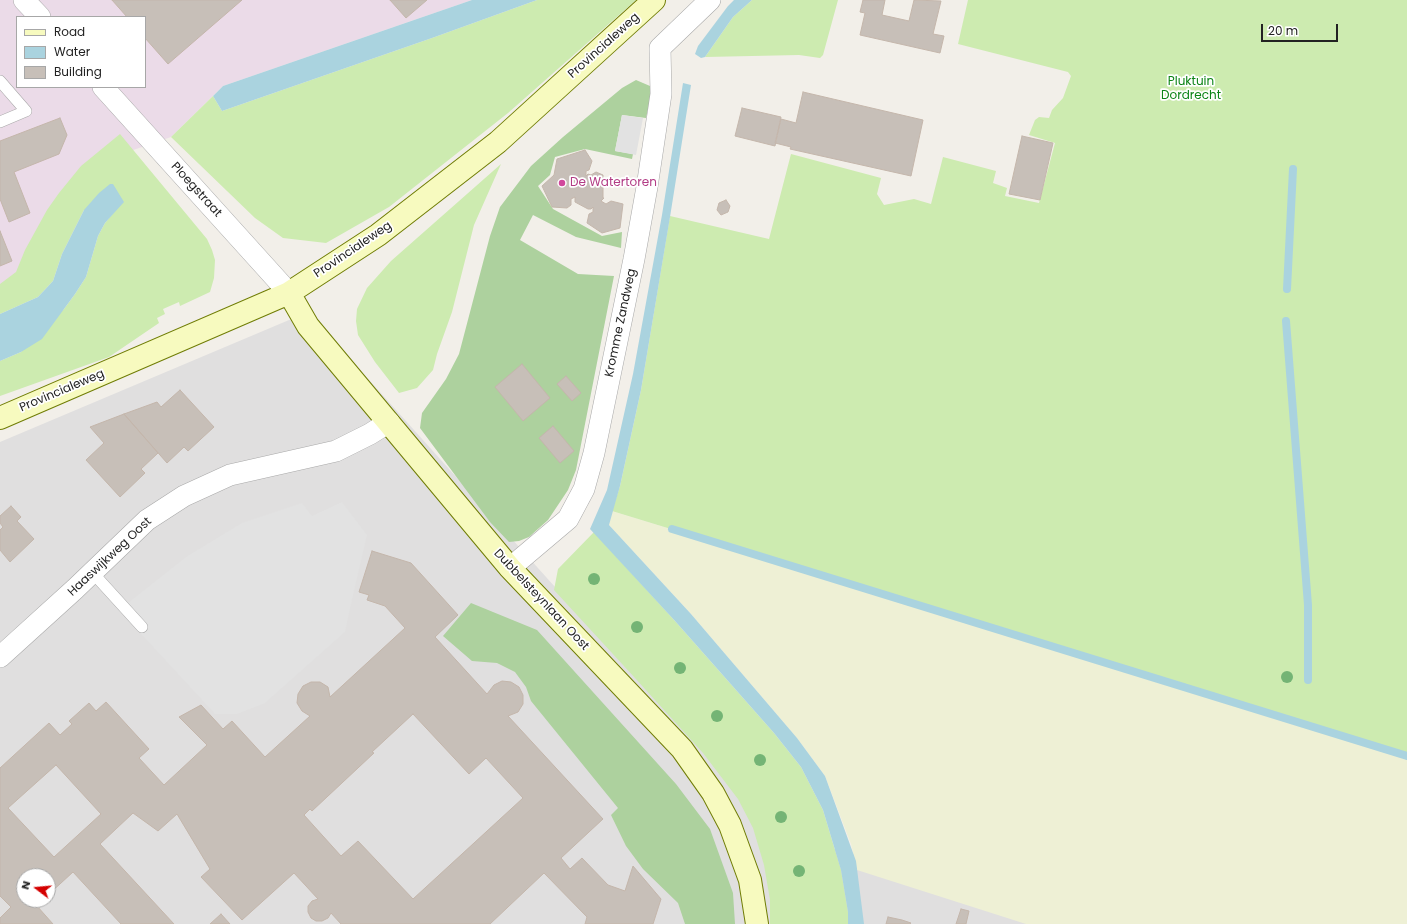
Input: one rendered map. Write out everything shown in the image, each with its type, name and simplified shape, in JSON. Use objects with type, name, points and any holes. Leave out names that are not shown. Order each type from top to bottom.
[{"type":"street","points":[[24,0],[39,16]]},
{"type":"street","name":"Provincialeweg","points":[[0,418],[288,293],[378,235],[498,142],[654,0]]},
{"type":"street","name":"Kromme Zandweg","points":[[510,568],[568,519],[584,489],[592,460],[634,259],[647,187],[661,94],[660,48],[710,0]]},
{"type":"street","name":"Ploegstraat","points":[[104,88],[288,293]]},
{"type":"street","name":"Dubbelsteynlaan Oost","points":[[288,293],[308,326],[510,568],[682,749],[713,793],[730,826],[750,880],[757,924]]},
{"type":"street","name":"Haaswijkweg Oost","points":[[0,657],[147,520],[184,496],[230,475],[336,451],[370,434],[389,422]]},
{"type":"lane","points":[[0,81],[26,111],[0,122]]},
{"type":"lane","points":[[92,572],[142,627]]},
{"type":"shaded area","points":[[0,0],[472,0],[223,86],[171,137],[113,157],[0,297]]},
{"type":"shaded area","points":[[622,115],[643,118],[636,155],[615,151]]},
{"type":"shaded area","points":[[308,312],[776,833],[1110,924],[0,924],[0,442]]},
{"type":"shaded area","points":[[342,502],[367,535],[345,632],[265,703],[237,714],[215,714],[119,610],[186,557],[242,523],[302,503],[312,516]]},
{"type":"green space","points":[[537,0],[636,0],[508,113],[389,207],[326,243],[283,238],[255,218],[171,137],[213,96],[222,111]]},
{"type":"green space","points":[[752,0],[838,0],[823,55],[820,58],[799,55],[705,57],[733,17]]},
{"type":"green space","name":"Pluktuin Dordrecht","points":[[968,0],[1407,0],[1407,756],[1368,745],[1312,725],[612,511],[620,486],[641,390],[670,216],[769,239],[791,154],[881,178],[877,194],[884,205],[914,199],[931,204],[943,157],[996,171],[993,183],[1007,188],[1005,196],[1039,203],[1055,143],[1029,135],[1035,120],[1039,117],[1049,118],[1052,110],[1063,98],[1071,76],[1068,72],[958,44]]},
{"type":"green space","points":[[636,80],[650,86],[651,96],[646,118],[622,115],[615,151],[633,154],[632,159],[585,149],[555,157],[550,175],[538,186],[553,209],[602,236],[622,232],[621,248],[576,237],[533,215],[520,240],[578,274],[614,276],[576,470],[568,490],[548,520],[529,537],[519,541],[509,542],[490,522],[420,428],[422,413],[446,379],[459,354],[490,236],[500,207],[531,166],[622,88]]},
{"type":"green space","points":[[120,134],[207,239],[215,260],[214,278],[210,292],[180,306],[179,302],[163,309],[165,314],[157,318],[159,323],[109,357],[0,396],[0,361],[21,352],[64,309],[86,277],[98,236],[105,223],[114,212],[84,210],[62,254],[53,281],[38,297],[0,314],[0,284],[16,272],[25,250],[47,210],[59,193],[81,166]]},
{"type":"green space","points":[[501,164],[474,225],[452,312],[433,370],[417,388],[399,393],[375,362],[358,335],[356,321],[357,309],[367,288],[391,261]]},
{"type":"green space","points":[[612,511],[1312,725],[1368,745],[1407,756],[1407,924],[1026,924],[857,870],[851,844],[825,776],[797,738],[691,614],[609,525]]},
{"type":"green space","points":[[594,532],[774,733],[801,767],[823,810],[841,870],[848,912],[848,924],[770,924],[770,900],[764,865],[753,828],[738,799],[703,753],[554,590],[558,569]]},
{"type":"green space","points":[[471,603],[537,630],[676,784],[710,829],[733,893],[735,924],[685,924],[678,903],[643,869],[626,846],[611,815],[618,808],[531,701],[526,687],[515,672],[497,663],[472,661],[443,636]]},
{"type":"water","points":[[472,0],[537,0],[222,111],[213,96],[223,86]]},
{"type":"water","points":[[734,0],[752,0],[733,17],[705,57],[701,58],[695,54],[698,46]]},
{"type":"water","points":[[683,83],[691,85],[670,217],[641,390],[620,486],[609,525],[691,614],[797,738],[825,776],[856,861],[864,924],[848,924],[848,912],[841,870],[823,810],[801,767],[774,733],[675,621],[590,529],[607,490],[633,374],[662,215]]},
{"type":"water","points":[[110,184],[113,184],[124,202],[105,223],[98,236],[86,277],[42,339],[21,352],[0,361],[0,314],[38,297],[53,281],[62,254],[84,210],[99,193]]},
{"type":"building","points":[[112,0],[242,0],[168,64],[146,39],[146,16],[126,16]]},
{"type":"building","points":[[390,0],[427,0],[406,18]]},
{"type":"building","points":[[863,0],[885,0],[882,15],[909,21],[914,0],[941,1],[933,34],[944,36],[940,53],[860,35],[865,13],[860,12]]},
{"type":"building","points":[[803,92],[923,120],[911,176],[790,149],[791,147],[775,143],[781,119],[796,123]]},
{"type":"building","points":[[742,108],[781,117],[775,146],[735,136]]},
{"type":"building","points":[[60,118],[67,135],[59,154],[14,172],[30,213],[9,222],[0,199],[0,141]]},
{"type":"building","points":[[1022,136],[1053,143],[1040,200],[1009,194]]},
{"type":"building","points":[[585,150],[592,161],[589,170],[586,171],[586,176],[596,172],[603,175],[604,198],[601,201],[606,204],[611,201],[623,204],[620,228],[602,233],[587,223],[589,214],[593,212],[593,207],[588,209],[575,202],[575,197],[571,199],[571,205],[567,208],[552,207],[542,186],[554,175],[557,159]]},
{"type":"building","points":[[726,200],[730,206],[728,212],[721,215],[717,210],[719,203]]},
{"type":"building","points":[[0,231],[12,261],[0,266]]},
{"type":"building","points":[[522,364],[550,398],[523,421],[495,387]]},
{"type":"building","points":[[566,376],[581,393],[572,401],[557,384]]},
{"type":"building","points":[[180,390],[214,427],[188,451],[184,447],[167,463],[124,414],[157,402],[161,407]]},
{"type":"building","points":[[124,414],[158,453],[141,469],[145,473],[120,497],[86,460],[104,443],[90,427]]},
{"type":"building","points":[[553,426],[574,451],[560,463],[539,438]]},
{"type":"building","points":[[11,506],[21,517],[17,521],[34,539],[10,562],[0,550],[0,530],[3,527],[0,523],[0,516]]},
{"type":"building","points":[[372,551],[411,563],[458,615],[435,637],[487,694],[494,685],[502,681],[511,682],[519,687],[523,695],[523,704],[518,712],[508,716],[603,819],[561,858],[570,869],[582,858],[608,885],[625,891],[633,866],[661,899],[653,924],[585,924],[587,917],[544,873],[490,924],[341,924],[331,913],[328,918],[322,921],[316,921],[311,918],[308,912],[308,906],[312,901],[318,899],[294,873],[242,920],[201,877],[210,869],[177,814],[158,831],[133,813],[100,844],[174,924],[121,924],[73,872],[56,888],[56,868],[16,868],[16,908],[39,908],[53,924],[0,924],[0,918],[11,907],[0,896],[0,768],[49,723],[60,735],[72,724],[69,721],[89,703],[96,711],[106,702],[149,749],[139,758],[164,785],[207,745],[179,717],[201,705],[223,729],[232,721],[265,757],[310,716],[302,711],[297,703],[298,694],[303,686],[311,682],[320,682],[328,687],[330,697],[405,628],[385,606],[367,600],[369,595],[359,592]],"holes":[[[413,714],[469,774],[486,758],[523,798],[413,899],[358,841],[341,856],[304,815],[310,809],[312,811]],[[56,765],[101,814],[54,857],[8,808]]]},
{"type":"building","points":[[961,909],[969,911],[966,924],[956,924]]},
{"type":"building","points":[[221,914],[230,924],[210,924]]},
{"type":"building","points":[[888,917],[902,920],[911,923],[886,924]]},
{"type":"waterway","points":[[1287,289],[1293,169]]},
{"type":"waterway","points":[[1286,321],[1308,605],[1308,680]]},
{"type":"waterway","points":[[672,529],[1407,756]]},
{"type":"place","name":"De Watertoren","points":[[562,183]]}]
